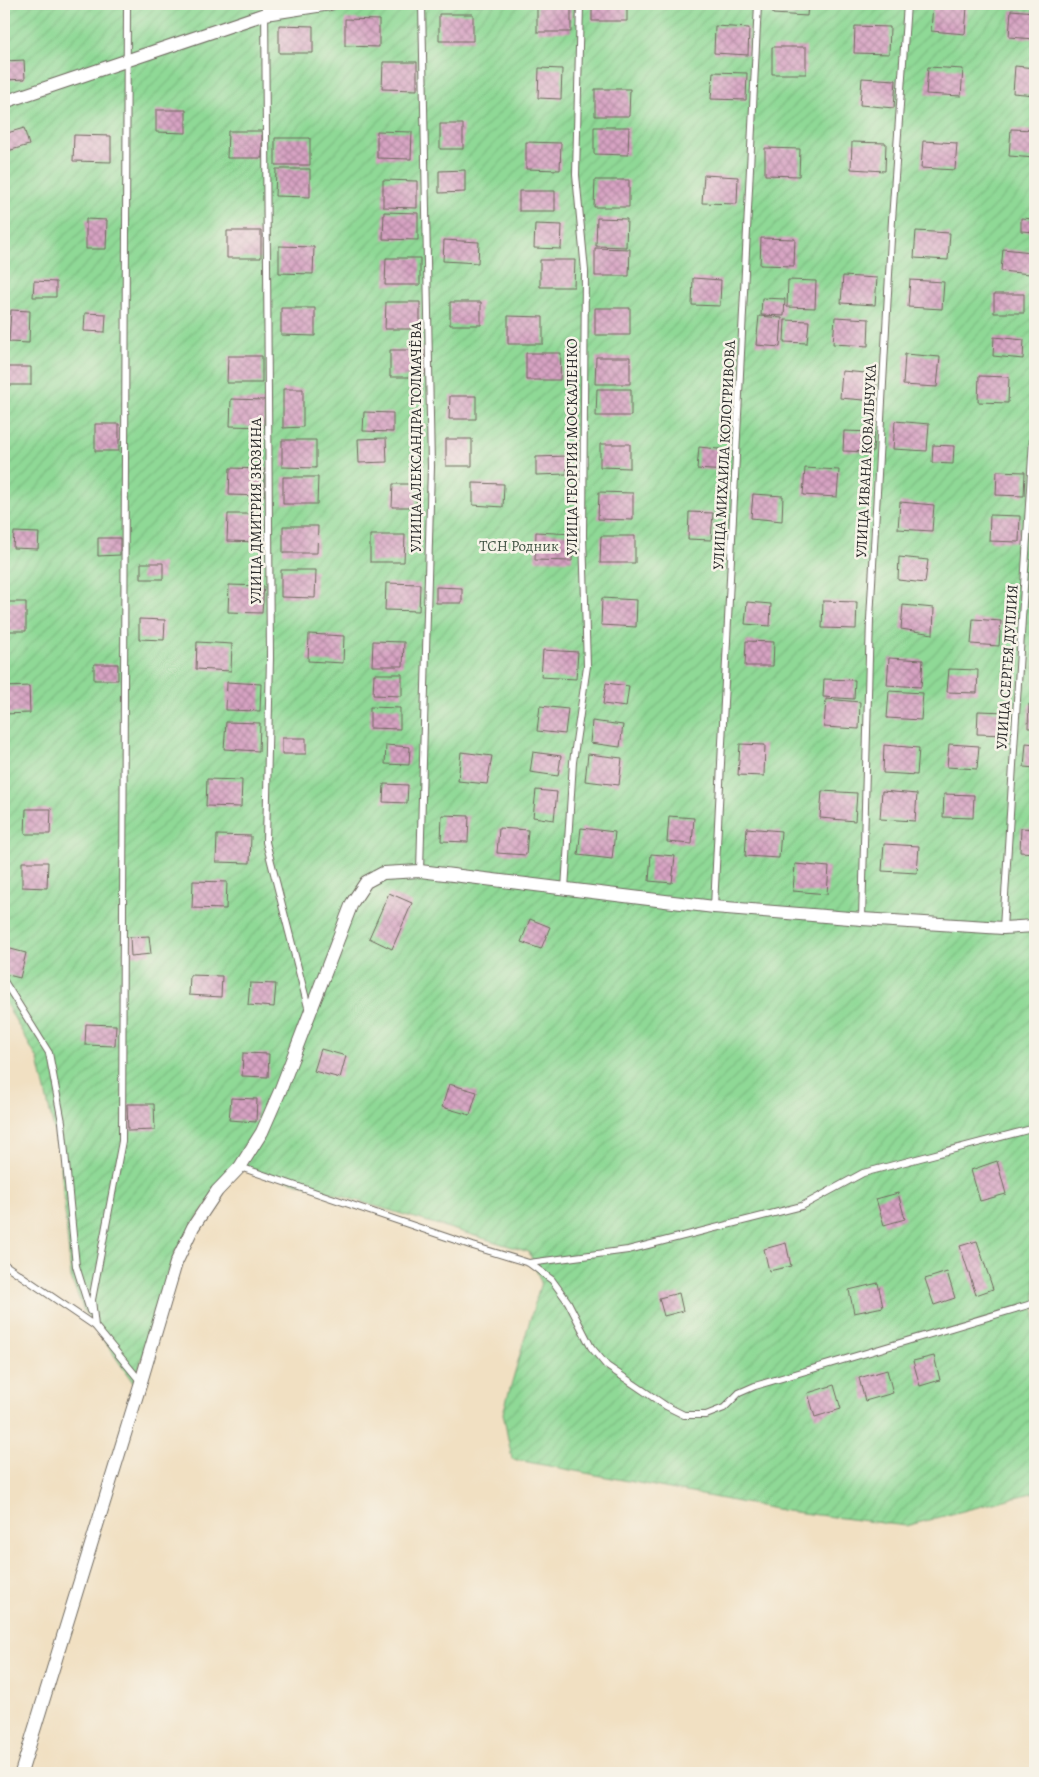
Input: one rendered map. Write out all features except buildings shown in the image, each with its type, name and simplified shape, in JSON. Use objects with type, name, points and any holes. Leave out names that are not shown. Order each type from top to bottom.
[{"type":"street","points":[[4,102],[126,61],[265,9],[330,4]]},
{"type":"street","points":[[22,1773],[176,1263],[193,1227],[218,1191],[240,1167],[262,1132],[280,1091],[352,903],[366,882],[384,873],[420,870],[714,907],[1003,928],[1035,926]]},
{"type":"lane","points":[[95,1326],[92,1300],[122,1141],[127,4]]},
{"type":"lane","name":"УЛИЦА АЛЕКСАНДРА ТОЛМАЧЁВА","points":[[420,870],[431,467],[422,4]]},
{"type":"lane","name":"УЛИЦА ГЕОРГИЯ МОСКАЛЕНКО","points":[[566,889],[573,762],[587,666],[583,536],[585,271],[576,175],[580,4]]},
{"type":"lane","name":"УЛИЦА МИХАИЛА КОЛОГРИВОВА","points":[[714,907],[758,4]]},
{"type":"lane","name":"УЛИЦА ИВАНА КОВАЛЬЧУКА","points":[[862,919],[870,619],[906,4]]},
{"type":"lane","name":"УЛИЦА ДМИТРИЯ ЗЮЗИНА","points":[[265,9],[270,657],[266,842],[309,1012]]},
{"type":"lane","name":"УЛИЦА СЕРГЕЯ ДУПЛИЯ","points":[[1003,928],[1035,408]]},
{"type":"lane","points":[[4,981],[49,1053],[62,1122],[76,1266],[95,1326]]},
{"type":"lane","points":[[529,1263],[628,1250],[802,1206],[863,1173],[1035,1128]]},
{"type":"lane","points":[[240,1167],[473,1246],[529,1263],[552,1280],[568,1302],[591,1347],[607,1366],[666,1406],[684,1415],[706,1415],[724,1408],[739,1393],[755,1386],[1035,1303]]},
{"type":"lane","points":[[4,1264],[95,1326],[141,1382]]},
{"type":"green space","name":"ТСН Родник","points":[[4,4],[1035,4],[1035,1492],[906,1526],[786,1511],[512,1459],[503,1413],[541,1282],[529,1252],[234,1164],[176,1250],[134,1384],[84,1311],[71,1278],[60,1156],[38,1060],[4,1000]]}]
